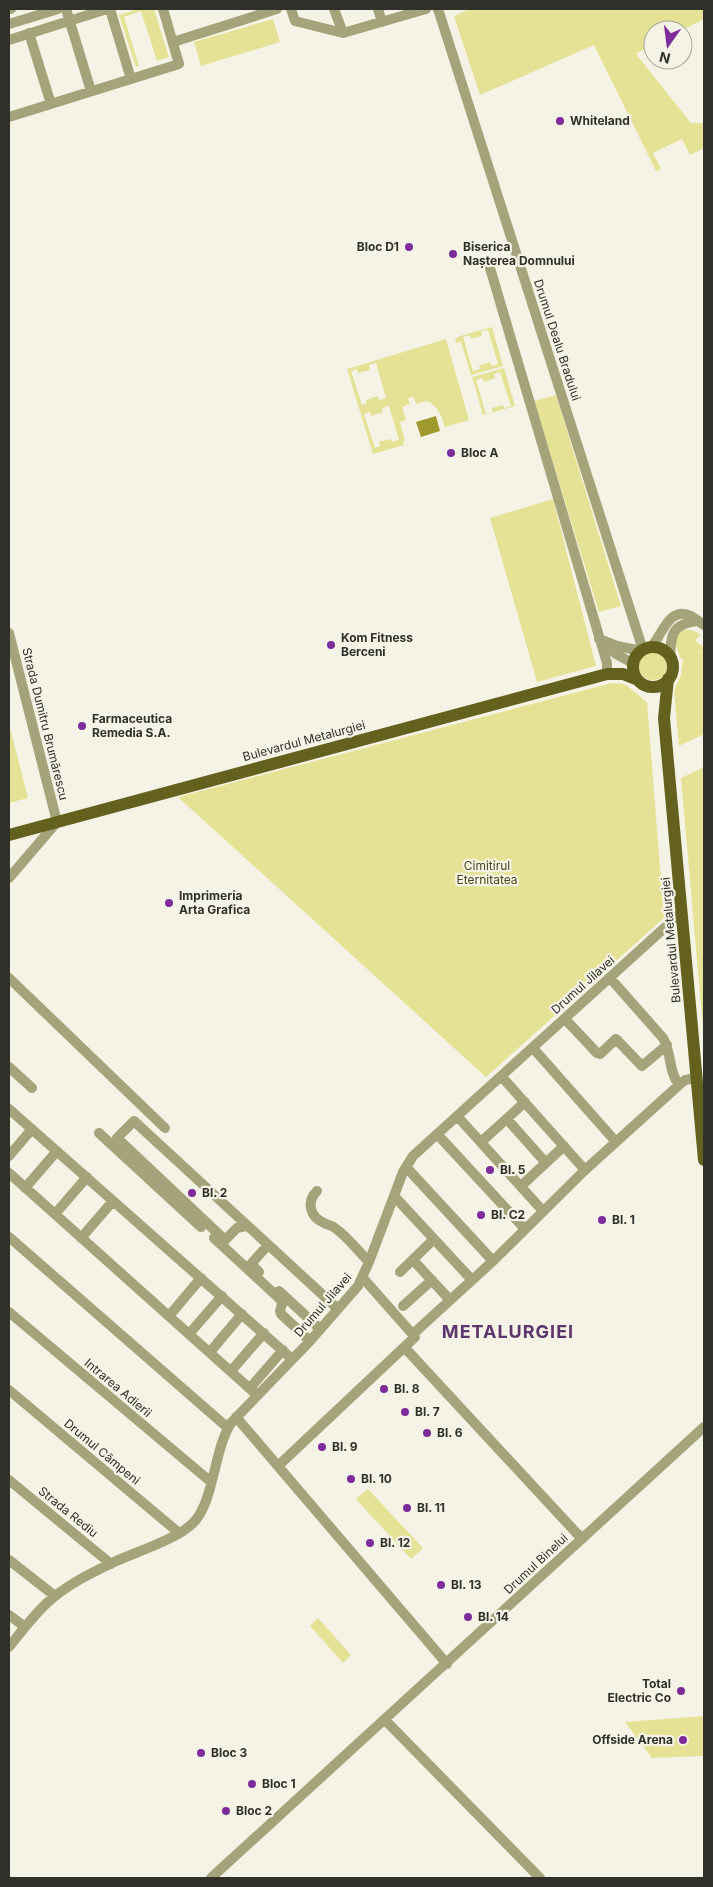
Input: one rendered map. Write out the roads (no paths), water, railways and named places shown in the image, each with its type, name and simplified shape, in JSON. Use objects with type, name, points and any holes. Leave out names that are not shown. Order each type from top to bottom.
[{"type":"main road","points":[[645,649],[662,650],[670,657],[672,671],[668,679],[660,685],[644,683],[634,672],[636,658],[645,649]]},
{"type":"main road","name":"Bulevardul Metalurgiei","points":[[9,835],[607,669],[634,664]]},
{"type":"main road","name":"Bulevardul Metalurgiei","points":[[607,669],[644,683],[664,718]]},
{"type":"main road","name":"Bulevardul Metalurgiei","points":[[668,679],[664,718],[682,912],[699,1050],[704,1160]]},
{"type":"street","points":[[9,24],[58,9]]},
{"type":"street","points":[[66,9],[91,91]]},
{"type":"street","points":[[9,40],[108,9],[131,79]]},
{"type":"street","points":[[10,113],[51,104],[179,64],[163,9]]},
{"type":"street","points":[[173,42],[253,12],[277,9]]},
{"type":"street","points":[[291,9],[295,21],[343,33],[426,9]]},
{"type":"street","points":[[334,9],[343,33]]},
{"type":"street","points":[[378,9],[382,22]]},
{"type":"street","name":"Drumul Dealu Bradului","points":[[438,9],[645,649]]},
{"type":"street","points":[[29,33],[51,104]]},
{"type":"street","points":[[490,268],[607,669]]},
{"type":"street","points":[[599,639],[617,646],[645,649],[661,635],[666,623],[674,616],[684,614],[691,616],[701,623]]},
{"type":"street","points":[[670,657],[675,629],[683,623],[701,623]]},
{"type":"street","name":"Strada Dumitru Brumărescu","points":[[9,633],[57,822]]},
{"type":"street","points":[[599,639],[616,654],[634,664]]},
{"type":"street","points":[[9,878],[57,822]]},
{"type":"street","name":"Drumul Jilavei","points":[[9,1646],[55,1596],[111,1564],[179,1533],[190,1526],[204,1506],[228,1428],[254,1392],[310,1341],[351,1295],[363,1278],[406,1166],[413,1156],[682,912]]},
{"type":"street","points":[[9,978],[165,1128]]},
{"type":"street","points":[[610,978],[659,1033],[667,1045],[672,1074],[679,1085]]},
{"type":"street","points":[[565,1018],[597,1053],[600,1054],[616,1039],[642,1066],[667,1045]]},
{"type":"street","points":[[533,1048],[616,1142]]},
{"type":"street","points":[[9,1067],[32,1088]]},
{"type":"street","points":[[501,1076],[585,1170]]},
{"type":"street","points":[[412,1334],[493,1261],[585,1170],[679,1085],[685,1080],[700,1077]]},
{"type":"street","points":[[481,1142],[525,1102]]},
{"type":"street","points":[[9,1109],[292,1359]]},
{"type":"street","points":[[457,1116],[543,1211]]},
{"type":"street","points":[[507,1118],[546,1163]]},
{"type":"street","points":[[243,1222],[225,1240],[117,1138],[134,1121],[338,1309]]},
{"type":"street","points":[[9,1156],[32,1129]]},
{"type":"street","points":[[99,1133],[281,1300],[281,1314],[310,1341]]},
{"type":"street","points":[[437,1134],[525,1229]]},
{"type":"street","points":[[520,1186],[564,1146]]},
{"type":"street","points":[[25,1188],[57,1151]]},
{"type":"street","points":[[406,1166],[493,1261]]},
{"type":"street","points":[[9,1173],[254,1392],[283,1350]]},
{"type":"street","points":[[55,1214],[87,1178]]},
{"type":"street","points":[[316,1191],[310,1199],[314,1216],[321,1222],[334,1227],[369,1262]]},
{"type":"street","points":[[394,1196],[472,1280]]},
{"type":"street","points":[[81,1238],[113,1200]]},
{"type":"street","points":[[9,1237],[228,1428]]},
{"type":"street","points":[[400,1272],[434,1239]]},
{"type":"street","points":[[268,1245],[251,1264],[320,1329]]},
{"type":"street","points":[[412,1260],[450,1300]]},
{"type":"street","points":[[169,1316],[201,1278]]},
{"type":"street","points":[[279,1465],[415,1337],[363,1278]]},
{"type":"street","points":[[403,1306],[432,1280]]},
{"type":"street","points":[[189,1334],[222,1296]]},
{"type":"street","name":"Intrarea Adierii","points":[[9,1312],[211,1482]]},
{"type":"street","points":[[210,1352],[242,1314]]},
{"type":"street","points":[[231,1371],[264,1333]]},
{"type":"street","points":[[405,1348],[582,1539]]},
{"type":"street","name":"Drumul Câmpeni","points":[[9,1390],[179,1533]]},
{"type":"street","points":[[236,1417],[279,1465],[447,1664]]},
{"type":"street","name":"Drumul Binelui","points":[[215,1877],[582,1539],[700,1435],[704,1427]]},
{"type":"street","name":"Strada Rediu","points":[[9,1480],[111,1564]]},
{"type":"street","points":[[9,1560],[55,1596]]},
{"type":"street","points":[[9,1615],[25,1627]]},
{"type":"street","points":[[385,1720],[540,1878]]},
{"type":"place","name":"Whiteland","points":[[560,121]]},
{"type":"place","name":"Bloc D1","points":[[409,247]]},
{"type":"place","name":"Biserica Nașterea Domnului","points":[[453,254]]},
{"type":"place","name":"Bloc A","points":[[451,453]]},
{"type":"place","name":"Kom Fitness Berceni","points":[[331,645]]},
{"type":"place","name":"Farmaceutica Remedia S.A.","points":[[82,726]]},
{"type":"place","name":"Imprimeria Arta Grafica","points":[[169,903]]},
{"type":"place","name":"Bl. 5","points":[[490,1170]]},
{"type":"place","name":"Bl. 2","points":[[192,1193]]},
{"type":"place","name":"Bl. C2","points":[[481,1215]]},
{"type":"place","name":"Bl. 1","points":[[602,1220]]},
{"type":"place","name":"Bl. 8","points":[[384,1389]]},
{"type":"place","name":"Bl. 7","points":[[405,1412]]},
{"type":"place","name":"Bl. 6","points":[[427,1433]]},
{"type":"place","name":"Bl. 9","points":[[322,1447]]},
{"type":"place","name":"Bl. 10","points":[[351,1479]]},
{"type":"place","name":"Bl. 11","points":[[407,1508]]},
{"type":"place","name":"Bl. 12","points":[[370,1543]]},
{"type":"place","name":"Bl. 13","points":[[441,1585]]},
{"type":"place","name":"Bl. 14","points":[[468,1617]]},
{"type":"place","name":"Total Electric Co","points":[[681,1691]]},
{"type":"place","name":"Offside Arena","points":[[683,1740]]},
{"type":"place","name":"Bloc 3","points":[[201,1753]]},
{"type":"place","name":"Bloc 1","points":[[252,1784]]},
{"type":"place","name":"Bloc 2","points":[[226,1811]]},
{"type":"district","name":"METALURGIEI","points":[[508,1332]]},
{"type":"park label","name":"Cimitirul Eternitatea","points":[[487,873]]}]
